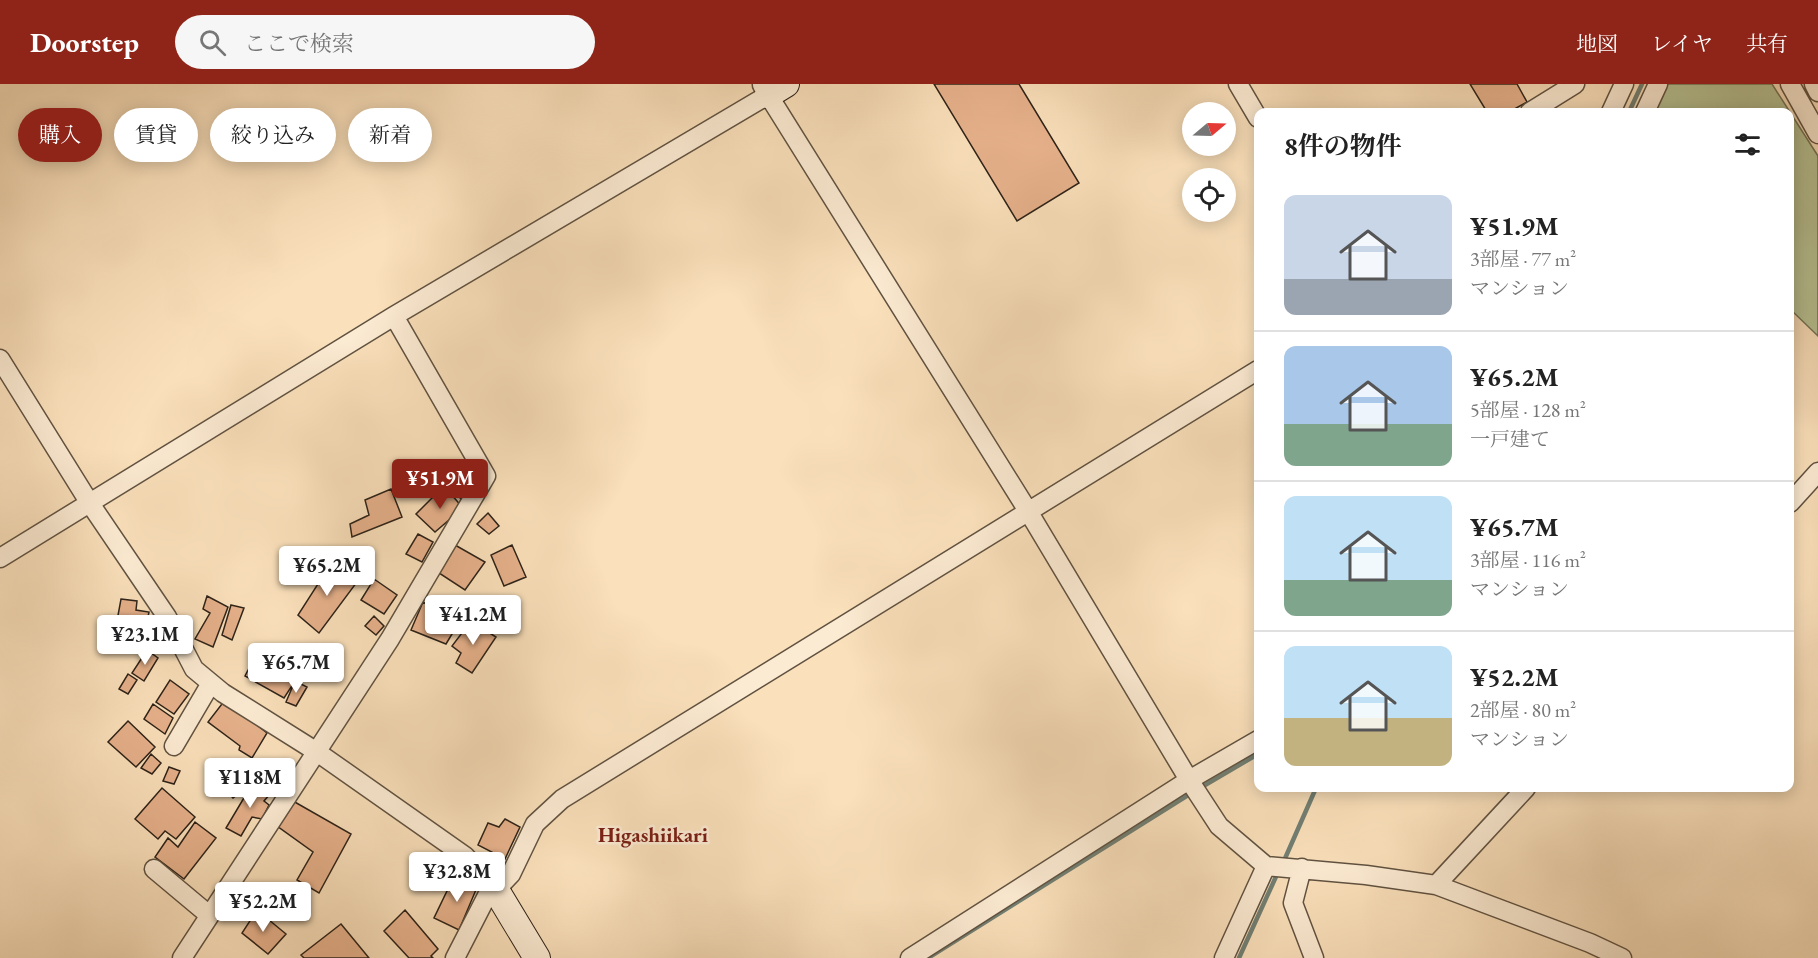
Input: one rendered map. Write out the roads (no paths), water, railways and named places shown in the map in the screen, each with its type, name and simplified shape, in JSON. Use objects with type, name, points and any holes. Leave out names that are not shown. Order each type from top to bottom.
[{"type":"street","points":[[1238,84],[1254,111]]},
{"type":"street","points":[[1536,108],[1575,84]]},
{"type":"street","points":[[1613,108],[1624,84]]},
{"type":"street","points":[[1647,108],[1658,84]]},
{"type":"street","points":[[1790,84],[1818,134]]},
{"type":"street","points":[[1814,84],[1818,92]]},
{"type":"street","points":[[0,558],[394,316],[772,88],[1189,780],[1219,826],[1266,866],[1302,868],[1436,885],[1590,943],[1622,958]]},
{"type":"street","points":[[182,958],[390,639],[486,476],[394,316]]},
{"type":"street","points":[[0,359],[166,617],[194,669],[211,683],[317,752],[465,856],[494,888],[537,958]]},
{"type":"street","points":[[455,958],[494,888],[511,874],[535,824],[562,799],[1254,372]]},
{"type":"street","points":[[1794,498],[1818,472]]},
{"type":"street","points":[[174,746],[211,683]]},
{"type":"street","points":[[910,958],[1189,780],[1254,742]]},
{"type":"street","points":[[1436,885],[1522,792]]},
{"type":"street","points":[[1224,958],[1266,866]]},
{"type":"street","points":[[1302,868],[1293,903],[1314,958]]},
{"type":"street","points":[[154,869],[209,915]]},
{"type":"waterway","points":[[1631,108],[1642,84]]},
{"type":"waterway","points":[[1200,788],[1254,756]]},
{"type":"waterway","points":[[928,958],[1193,792]]},
{"type":"waterway","points":[[1283,863],[1314,792]]},
{"type":"waterway","points":[[1239,958],[1279,870]]},
{"type":"district","name":"Higashiikari","points":[[653,834]]}]
